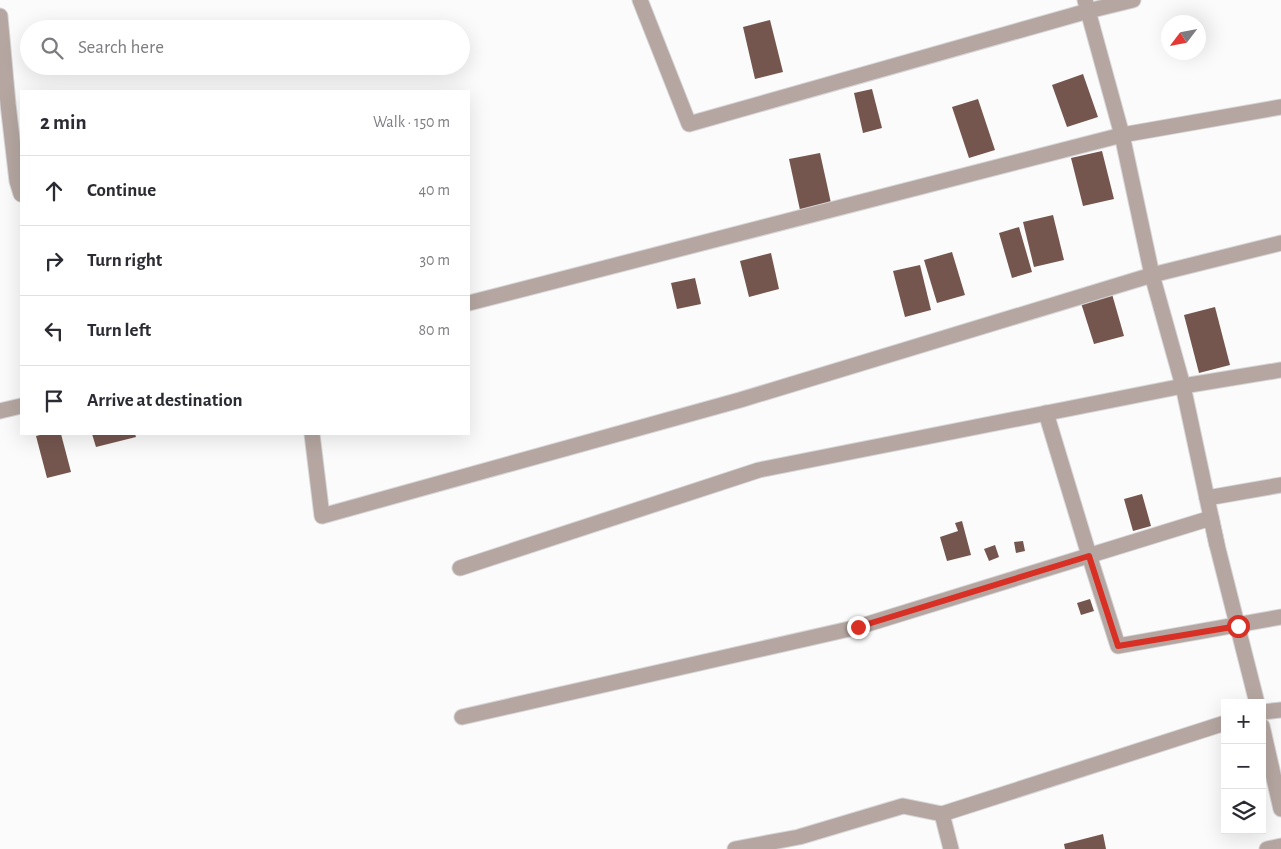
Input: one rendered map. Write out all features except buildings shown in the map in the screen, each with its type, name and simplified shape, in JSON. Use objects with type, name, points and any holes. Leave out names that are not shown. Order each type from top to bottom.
[{"type":"street","points":[[640,0],[689,124],[1087,6],[1133,0]]},
{"type":"street","points":[[1087,6],[1122,135],[1152,275],[1182,386],[1218,545]]},
{"type":"street","points":[[0,16],[17,181],[20,191]]},
{"type":"street","points":[[470,303],[1122,135],[1281,107]]},
{"type":"street","points":[[312,435],[322,516],[740,400],[1152,275],[1281,243]]},
{"type":"street","points":[[460,568],[759,470],[1182,386],[1281,370]]},
{"type":"street","points":[[0,411],[20,406]]},
{"type":"street","points":[[1046,413],[1118,646],[1281,617]]},
{"type":"street","points":[[1207,498],[1281,485]]},
{"type":"street","points":[[462,717],[858,627],[1211,518],[1256,699]]},
{"type":"street","points":[[1266,712],[1281,710]]},
{"type":"street","points":[[735,849],[799,837],[903,806],[942,814],[1221,724]]},
{"type":"street","points":[[1266,743],[1281,809]]},
{"type":"street","points":[[942,814],[951,849]]},
{"type":"street","points":[[1267,849],[1281,846]]},
{"type":"route","points":[[858,627],[1089,556],[1118,646],[1238,626]]}]
